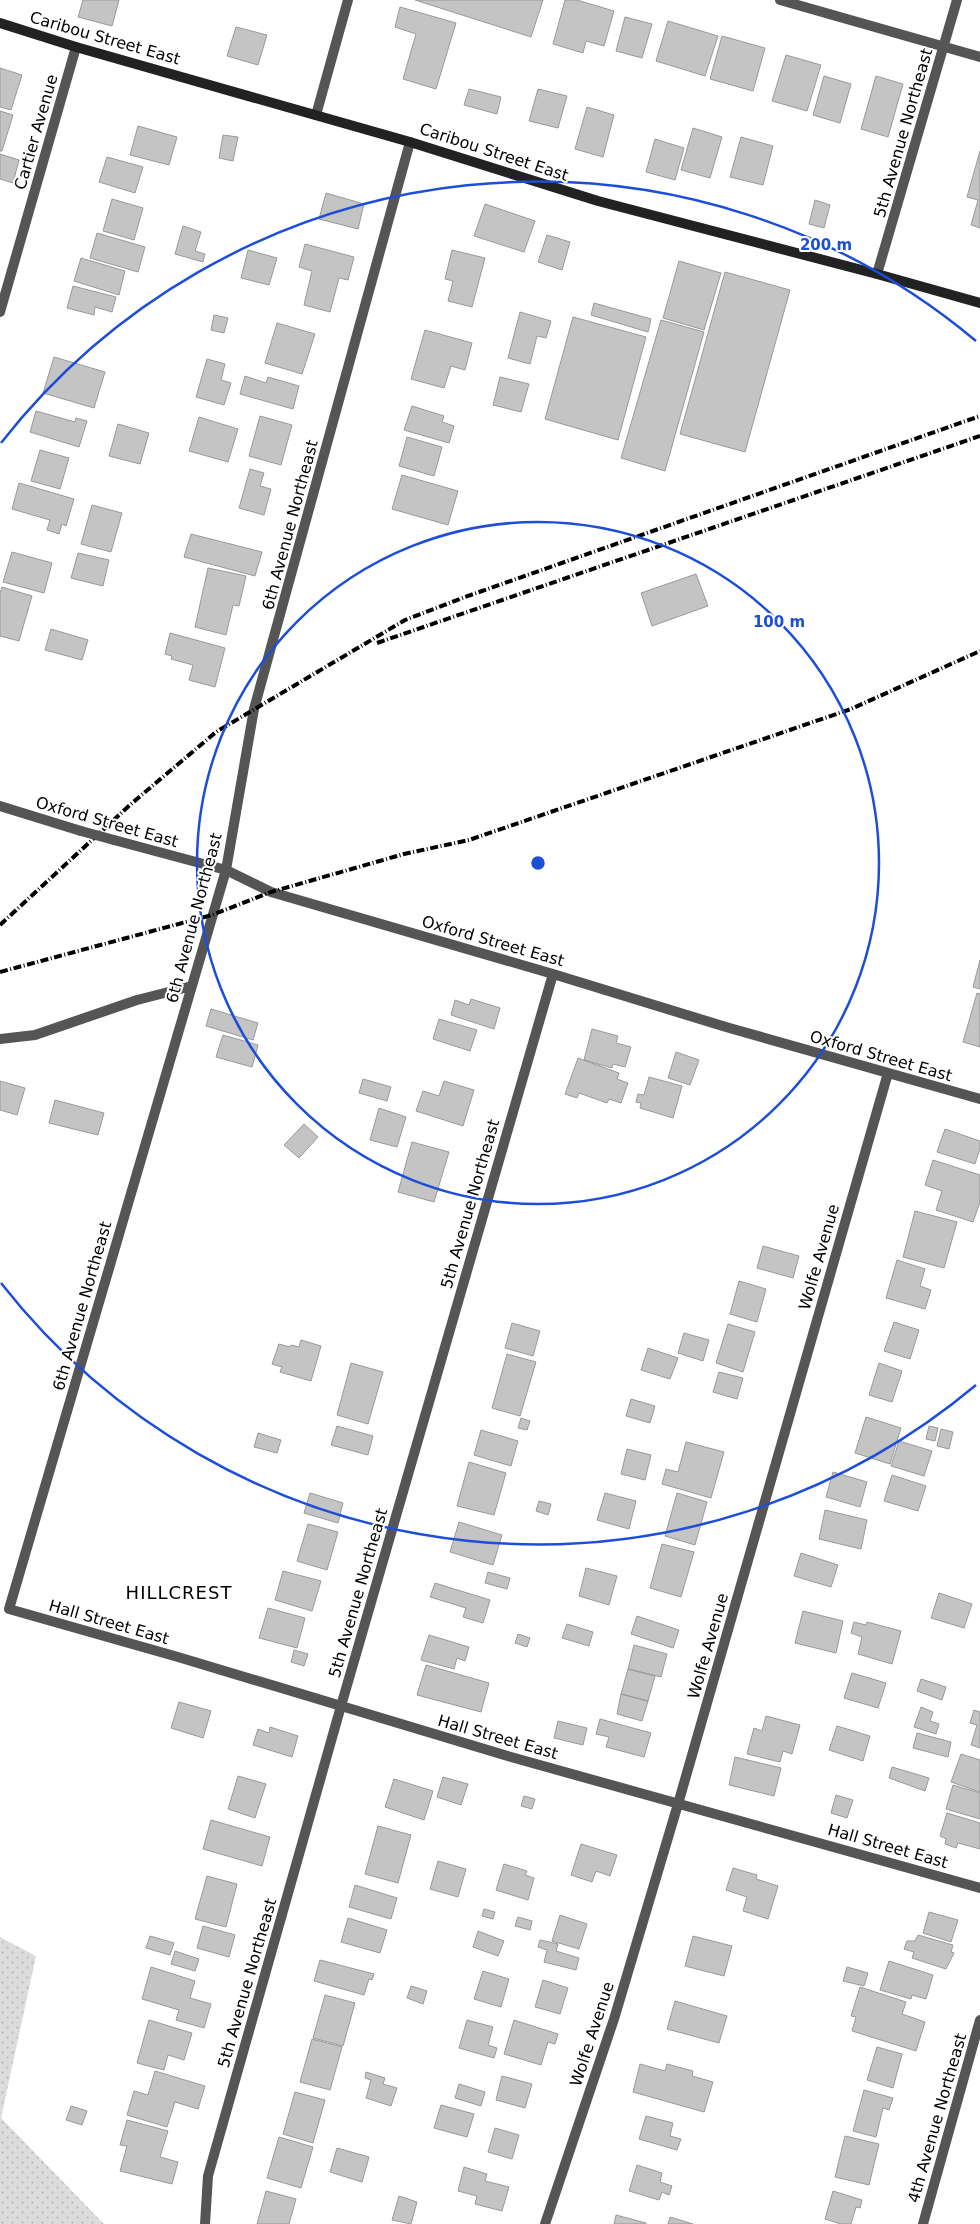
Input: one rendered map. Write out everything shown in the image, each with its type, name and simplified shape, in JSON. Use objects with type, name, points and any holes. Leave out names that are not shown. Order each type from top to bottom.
[{"type":"street","points":[[316,114],[348,0]]},
{"type":"street","points":[[780,0],[980,57]]},
{"type":"street","name":"5th Avenue Northeast","points":[[877,274],[957,0]]},
{"type":"street","name":"Caribou Street East","points":[[0,23],[76,47],[316,114],[598,201],[980,303]]},
{"type":"street","name":"Cartier Avenue","points":[[0,312],[76,47]]},
{"type":"street","name":"6th Avenue Northeast","points":[[6,1606],[226,870],[254,709],[410,142]]},
{"type":"street","name":"Oxford Street East","points":[[0,806],[81,831],[226,870],[271,892],[553,974],[726,1027],[980,1099]]},
{"type":"street","name":"5th Avenue Northeast","points":[[206,2224],[208,2176],[341,1706],[553,974]]},
{"type":"street","points":[[0,1039],[35,1035],[137,1000],[192,986]]},
{"type":"street","name":"Wolfe Avenue","points":[[546,2224],[614,2018],[678,1804],[888,1074]]},
{"type":"street","name":"Hall Street East","points":[[6,1606],[678,1804],[980,1888]]},
{"type":"street","name":"4th Avenue Northeast","points":[[923,2224],[980,2020]]},
{"type":"shaded area","points":[[0,1937],[36,1956],[1,2118],[104,2224],[0,2224]]},
{"type":"building","points":[[83,0],[119,0],[112,26],[78,17]]},
{"type":"building","points":[[415,0],[543,0],[531,37]]},
{"type":"building","points":[[565,0],[577,0],[614,11],[604,46],[586,41],[583,53],[553,44]]},
{"type":"building","points":[[400,7],[456,23],[436,89],[403,79],[416,34],[395,27]]},
{"type":"building","points":[[625,17],[652,24],[642,58],[616,51]]},
{"type":"building","points":[[668,21],[718,36],[705,76],[656,61]]},
{"type":"building","points":[[236,27],[267,35],[258,65],[227,56]]},
{"type":"building","points":[[722,36],[765,48],[753,91],[710,79]]},
{"type":"building","points":[[786,55],[821,65],[807,111],[772,101]]},
{"type":"building","points":[[0,68],[22,75],[11,110],[0,107]]},
{"type":"building","points":[[824,76],[851,84],[840,123],[813,115]]},
{"type":"building","points":[[876,76],[903,84],[888,137],[861,129]]},
{"type":"building","points":[[469,89],[501,97],[497,114],[464,105]]},
{"type":"building","points":[[538,89],[567,96],[558,128],[529,121]]},
{"type":"building","points":[[587,107],[614,115],[603,157],[575,149]]},
{"type":"building","points":[[0,111],[13,115],[2,151],[0,151]]},
{"type":"building","points":[[138,126],[177,137],[169,165],[130,155]]},
{"type":"building","points":[[693,128],[722,137],[710,178],[681,170]]},
{"type":"building","points":[[223,135],[238,137],[233,161],[219,158]]},
{"type":"building","points":[[741,137],[773,146],[763,185],[730,177]]},
{"type":"building","points":[[655,139],[684,148],[675,180],[646,172]]},
{"type":"building","points":[[980,151],[980,228],[971,225],[978,200],[967,197]]},
{"type":"building","points":[[0,154],[19,160],[13,183],[0,179]]},
{"type":"building","points":[[107,157],[143,167],[135,193],[99,182]]},
{"type":"building","points":[[326,193],[364,204],[358,229],[319,219]]},
{"type":"building","points":[[112,199],[143,208],[134,240],[103,231]]},
{"type":"building","points":[[815,200],[830,205],[824,228],[809,224]]},
{"type":"building","points":[[485,204],[535,221],[524,252],[474,236]]},
{"type":"building","points":[[183,226],[201,232],[195,251],[205,254],[203,262],[175,254]]},
{"type":"building","points":[[97,233],[145,247],[138,272],[90,258]]},
{"type":"building","points":[[547,235],[570,242],[562,270],[538,262]]},
{"type":"building","points":[[305,244],[354,257],[348,280],[339,278],[330,312],[304,305],[312,271],[299,267]]},
{"type":"building","points":[[248,250],[277,258],[269,285],[241,278]]},
{"type":"building","points":[[452,250],[485,258],[472,307],[448,301],[453,281],[445,279]]},
{"type":"building","points":[[81,258],[125,271],[119,295],[74,281]]},
{"type":"building","points":[[679,261],[721,273],[704,330],[663,318]]},
{"type":"building","points":[[725,272],[790,290],[745,452],[680,434]]},
{"type":"building","points":[[73,286],[116,297],[112,312],[95,307],[94,315],[67,308]]},
{"type":"building","points":[[594,303],[651,319],[648,332],[591,315]]},
{"type":"building","points":[[520,312],[551,321],[546,338],[537,336],[530,364],[508,358]]},
{"type":"building","points":[[214,315],[228,318],[224,333],[211,330]]},
{"type":"building","points":[[573,317],[646,337],[618,440],[545,419]]},
{"type":"building","points":[[661,320],[704,332],[665,471],[621,458]]},
{"type":"building","points":[[277,323],[315,334],[302,374],[265,363]]},
{"type":"building","points":[[425,330],[472,343],[465,370],[451,366],[444,388],[411,379]]},
{"type":"building","points":[[54,357],[105,372],[94,408],[43,393]]},
{"type":"building","points":[[207,359],[225,364],[221,380],[231,383],[224,405],[196,397]]},
{"type":"building","points":[[245,376],[266,383],[268,377],[299,386],[293,409],[240,394]]},
{"type":"building","points":[[500,377],[529,384],[521,412],[493,405]]},
{"type":"building","points":[[412,406],[444,416],[442,422],[454,426],[449,443],[404,430]]},
{"type":"building","points":[[36,411],[75,422],[76,418],[87,421],[79,447],[30,432]]},
{"type":"building","points":[[260,416],[292,425],[281,465],[249,456]]},
{"type":"building","points":[[199,417],[238,429],[228,462],[189,451]]},
{"type":"building","points":[[118,424],[149,433],[140,464],[109,456]]},
{"type":"building","points":[[407,437],[442,447],[434,476],[399,466]]},
{"type":"building","points":[[40,450],[69,458],[60,489],[31,481]]},
{"type":"building","points":[[250,469],[264,473],[260,486],[271,489],[264,515],[239,508]]},
{"type":"building","points":[[402,475],[458,491],[448,525],[392,509]]},
{"type":"building","points":[[19,483],[74,499],[66,526],[62,524],[59,534],[47,530],[50,520],[12,509]]},
{"type":"building","points":[[92,505],[122,513],[111,552],[81,544]]},
{"type":"building","points":[[191,534],[262,552],[255,576],[184,557]]},
{"type":"building","points":[[12,552],[52,563],[44,593],[3,582]]},
{"type":"building","points":[[78,553],[109,560],[103,586],[71,578]]},
{"type":"building","points":[[208,568],[246,576],[239,606],[233,605],[226,635],[195,627]]},
{"type":"building","points":[[696,574],[708,606],[652,626],[641,593]]},
{"type":"building","points":[[2,587],[32,596],[19,641],[0,636],[0,593]]},
{"type":"building","points":[[51,629],[88,640],[82,660],[45,650]]},
{"type":"building","points":[[170,633],[225,648],[215,687],[189,680],[193,665],[171,659],[172,656],[165,654]]},
{"type":"building","points":[[980,960],[980,989],[973,987]]},
{"type":"building","points":[[977,993],[980,994],[980,1047],[963,1042]]},
{"type":"building","points":[[471,999],[500,1008],[494,1029],[451,1015],[455,1000],[469,1005]]},
{"type":"building","points":[[211,1009],[258,1023],[253,1040],[206,1026]]},
{"type":"building","points":[[439,1019],[477,1030],[470,1051],[433,1039]]},
{"type":"building","points":[[592,1029],[618,1036],[616,1043],[631,1047],[625,1067],[613,1064],[612,1068],[584,1060]]},
{"type":"building","points":[[223,1035],[258,1045],[252,1067],[216,1057]]},
{"type":"building","points":[[676,1052],[699,1060],[690,1085],[668,1078]]},
{"type":"building","points":[[578,1058],[619,1073],[617,1079],[628,1083],[621,1103],[609,1099],[607,1103],[579,1093],[577,1098],[565,1094]]},
{"type":"building","points":[[649,1077],[682,1086],[673,1118],[640,1108],[641,1103],[636,1102],[638,1094],[644,1095]]},
{"type":"building","points":[[363,1079],[391,1087],[387,1101],[359,1093]]},
{"type":"building","points":[[0,1081],[25,1088],[17,1115],[0,1110]]},
{"type":"building","points":[[444,1081],[474,1090],[463,1126],[416,1111],[423,1091],[439,1096]]},
{"type":"building","points":[[55,1100],[104,1113],[98,1135],[49,1123]]},
{"type":"building","points":[[379,1108],[406,1117],[397,1147],[370,1140]]},
{"type":"building","points":[[304,1124],[318,1137],[299,1158],[284,1145]]},
{"type":"building","points":[[945,1129],[980,1141],[980,1149],[975,1164],[937,1152]]},
{"type":"building","points":[[412,1142],[449,1152],[434,1202],[398,1192]]},
{"type":"building","points":[[933,1160],[980,1175],[980,1202],[973,1222],[936,1210],[942,1191],[925,1185]]},
{"type":"building","points":[[915,1211],[957,1222],[944,1268],[903,1257]]},
{"type":"building","points":[[763,1246],[799,1256],[793,1278],[757,1268]]},
{"type":"building","points":[[897,1260],[925,1269],[920,1286],[931,1290],[925,1309],[886,1298]]},
{"type":"building","points":[[739,1281],[766,1289],[757,1322],[730,1314]]},
{"type":"building","points":[[894,1322],[919,1330],[910,1359],[884,1351]]},
{"type":"building","points":[[512,1323],[540,1331],[533,1356],[505,1348]]},
{"type":"building","points":[[728,1324],[755,1332],[743,1372],[716,1363]]},
{"type":"building","points":[[684,1333],[709,1340],[703,1361],[678,1353]]},
{"type":"building","points":[[301,1340],[321,1346],[311,1381],[280,1372],[282,1367],[272,1364],[279,1344],[299,1347]]},
{"type":"building","points":[[648,1348],[678,1358],[670,1379],[641,1370]]},
{"type":"building","points":[[507,1354],[536,1362],[520,1416],[492,1408]]},
{"type":"building","points":[[351,1363],[383,1372],[368,1424],[337,1415]]},
{"type":"building","points":[[879,1363],[902,1371],[892,1402],[869,1395]]},
{"type":"building","points":[[719,1372],[743,1378],[737,1399],[713,1392]]},
{"type":"building","points":[[631,1399],[655,1406],[650,1423],[626,1416]]},
{"type":"building","points":[[866,1417],[901,1428],[890,1464],[855,1453]]},
{"type":"building","points":[[521,1418],[530,1421],[527,1430],[518,1428]]},
{"type":"building","points":[[337,1426],[373,1436],[368,1455],[331,1445]]},
{"type":"building","points":[[929,1426],[938,1428],[935,1441],[926,1439]]},
{"type":"building","points":[[941,1429],[953,1432],[949,1449],[937,1446]]},
{"type":"building","points":[[481,1430],[518,1441],[511,1466],[474,1455]]},
{"type":"building","points":[[258,1433],[281,1440],[277,1453],[254,1447]]},
{"type":"building","points":[[899,1441],[932,1451],[924,1476],[891,1466]]},
{"type":"building","points":[[686,1442],[724,1452],[711,1498],[662,1484],[666,1469],[678,1472]]},
{"type":"building","points":[[627,1449],[651,1455],[645,1480],[621,1474]]},
{"type":"building","points":[[469,1462],[506,1473],[494,1515],[457,1506]]},
{"type":"building","points":[[833,1472],[867,1482],[860,1507],[826,1497]]},
{"type":"building","points":[[892,1475],[926,1486],[918,1511],[884,1501]]},
{"type":"building","points":[[310,1493],[343,1503],[338,1523],[304,1513]]},
{"type":"building","points":[[605,1493],[636,1501],[629,1529],[597,1520]]},
{"type":"building","points":[[677,1493],[707,1502],[695,1545],[665,1536]]},
{"type":"building","points":[[539,1501],[551,1504],[548,1515],[536,1511]]},
{"type":"building","points":[[825,1510],[867,1520],[861,1549],[819,1539]]},
{"type":"building","points":[[459,1522],[502,1535],[493,1565],[450,1552]]},
{"type":"building","points":[[308,1524],[338,1532],[327,1570],[297,1561]]},
{"type":"building","points":[[662,1544],[694,1552],[681,1597],[650,1588]]},
{"type":"building","points":[[801,1553],[838,1565],[831,1587],[794,1576]]},
{"type":"building","points":[[586,1568],[617,1576],[609,1605],[579,1596]]},
{"type":"building","points":[[283,1571],[321,1581],[312,1611],[275,1600]]},
{"type":"building","points":[[488,1572],[510,1578],[507,1589],[485,1583]]},
{"type":"building","points":[[435,1583],[490,1600],[483,1623],[463,1617],[466,1608],[430,1597]]},
{"type":"building","points":[[939,1593],[972,1604],[964,1628],[931,1618]]},
{"type":"building","points":[[268,1608],[305,1618],[297,1648],[259,1638]]},
{"type":"building","points":[[803,1611],[843,1621],[836,1653],[795,1643]]},
{"type":"building","points":[[637,1616],[679,1630],[673,1648],[631,1634]]},
{"type":"building","points":[[854,1622],[866,1625],[867,1622],[901,1631],[892,1664],[858,1654],[862,1637],[851,1633]]},
{"type":"building","points":[[567,1624],[593,1632],[589,1646],[562,1638]]},
{"type":"building","points":[[518,1634],[530,1638],[527,1647],[515,1643]]},
{"type":"building","points":[[429,1635],[469,1647],[465,1661],[457,1658],[454,1669],[421,1660]]},
{"type":"building","points":[[634,1645],[667,1654],[661,1677],[628,1669]]},
{"type":"building","points":[[294,1650],[308,1654],[304,1666],[291,1662]]},
{"type":"building","points":[[426,1665],[489,1683],[481,1712],[417,1695]]},
{"type":"building","points":[[628,1669],[655,1676],[648,1701],[621,1694]]},
{"type":"building","points":[[852,1673],[886,1683],[878,1708],[844,1698]]},
{"type":"building","points":[[921,1679],[946,1687],[942,1700],[917,1691]]},
{"type":"building","points":[[621,1694],[648,1701],[642,1721],[617,1714]]},
{"type":"building","points":[[179,1702],[211,1711],[203,1738],[171,1728]]},
{"type":"building","points":[[921,1707],[933,1712],[930,1721],[939,1724],[936,1734],[914,1727]]},
{"type":"building","points":[[974,1710],[980,1712],[980,1748],[971,1745],[977,1725],[970,1723]]},
{"type":"building","points":[[766,1716],[800,1725],[792,1754],[783,1751],[780,1762],[747,1754],[754,1728],[762,1731]]},
{"type":"building","points":[[600,1719],[651,1733],[644,1757],[606,1747],[609,1737],[596,1734]]},
{"type":"building","points":[[558,1721],[587,1728],[583,1745],[554,1738]]},
{"type":"building","points":[[837,1726],[870,1736],[863,1761],[829,1750]]},
{"type":"building","points":[[270,1727],[298,1736],[292,1757],[253,1745],[258,1729],[269,1733]]},
{"type":"building","points":[[917,1733],[951,1742],[948,1757],[913,1748]]},
{"type":"building","points":[[961,1754],[980,1760],[980,1792],[951,1782]]},
{"type":"building","points":[[735,1757],[781,1768],[774,1796],[729,1785]]},
{"type":"building","points":[[892,1767],[929,1778],[925,1791],[889,1778]]},
{"type":"building","points":[[238,1776],[266,1784],[255,1818],[228,1809]]},
{"type":"building","points":[[443,1777],[468,1784],[461,1805],[437,1797]]},
{"type":"building","points":[[394,1779],[433,1791],[424,1820],[385,1807]]},
{"type":"building","points":[[953,1785],[980,1793],[980,1819],[946,1809]]},
{"type":"building","points":[[836,1795],[853,1800],[847,1818],[831,1813]]},
{"type":"building","points":[[524,1796],[535,1799],[532,1809],[521,1806]]},
{"type":"building","points":[[947,1813],[980,1823],[980,1849],[958,1843],[956,1848],[945,1844],[946,1839],[940,1836]]},
{"type":"building","points":[[211,1820],[270,1837],[262,1866],[203,1849]]},
{"type":"building","points":[[378,1826],[411,1835],[398,1883],[365,1874]]},
{"type":"building","points":[[581,1844],[617,1855],[610,1876],[596,1871],[592,1882],[571,1875]]},
{"type":"building","points":[[438,1861],[466,1869],[458,1897],[430,1889]]},
{"type":"building","points":[[504,1864],[527,1871],[525,1875],[534,1878],[528,1900],[496,1890]]},
{"type":"building","points":[[733,1868],[757,1875],[756,1879],[778,1886],[768,1919],[743,1911],[747,1897],[726,1890]]},
{"type":"building","points":[[207,1876],[237,1884],[226,1927],[195,1919]]},
{"type":"building","points":[[355,1885],[397,1898],[391,1919],[349,1907]]},
{"type":"building","points":[[484,1909],[495,1912],[493,1919],[482,1916]]},
{"type":"building","points":[[929,1912],[958,1920],[951,1942],[923,1933]]},
{"type":"building","points":[[560,1915],[587,1924],[579,1949],[552,1941]]},
{"type":"building","points":[[518,1917],[532,1921],[530,1930],[515,1926]]},
{"type":"building","points":[[348,1918],[387,1930],[380,1953],[341,1942]]},
{"type":"building","points":[[203,1926],[235,1935],[229,1957],[197,1948]]},
{"type":"building","points":[[478,1931],[504,1941],[498,1956],[473,1947]]},
{"type":"building","points":[[918,1935],[953,1945],[951,1952],[954,1953],[946,1969],[912,1958],[914,1952],[904,1949],[907,1941],[915,1941]]},
{"type":"building","points":[[150,1936],[174,1943],[170,1955],[146,1948]]},
{"type":"building","points":[[693,1936],[732,1946],[724,1976],[685,1966]]},
{"type":"building","points":[[540,1940],[558,1944],[556,1951],[579,1958],[576,1970],[544,1962],[547,1950],[538,1947]]},
{"type":"building","points":[[175,1951],[199,1959],[195,1971],[171,1964]]},
{"type":"building","points":[[320,1960],[374,1974],[372,1980],[369,1979],[364,1995],[314,1981]]},
{"type":"building","points":[[889,1961],[933,1975],[926,1999],[912,1995],[911,1999],[880,1990]]},
{"type":"building","points":[[151,1967],[195,1981],[190,1998],[211,2004],[204,2028],[176,2020],[179,2010],[142,1999]]},
{"type":"building","points":[[847,1967],[868,1973],[864,1986],[843,1981]]},
{"type":"building","points":[[483,1971],[509,1979],[501,2007],[474,1999]]},
{"type":"building","points":[[543,1980],[568,1988],[560,2014],[535,2007]]},
{"type":"building","points":[[411,1986],[427,1991],[423,2004],[407,1998]]},
{"type":"building","points":[[860,1987],[906,2002],[902,2014],[925,2022],[916,2051],[852,2031],[856,2017],[851,2016]]},
{"type":"building","points":[[325,1995],[355,2003],[343,2046],[313,2038]]},
{"type":"building","points":[[675,2001],[727,2016],[719,2043],[667,2029]]},
{"type":"building","points":[[149,2020],[192,2033],[184,2060],[168,2055],[164,2070],[137,2063]]},
{"type":"building","points":[[467,2020],[493,2027],[488,2045],[497,2048],[494,2058],[459,2048]]},
{"type":"building","points":[[514,2020],[558,2034],[555,2044],[548,2042],[541,2065],[504,2054]]},
{"type":"building","points":[[312,2039],[342,2047],[330,2090],[300,2082]]},
{"type":"building","points":[[877,2047],[902,2054],[893,2088],[867,2080]]},
{"type":"building","points":[[640,2064],[665,2071],[667,2064],[693,2071],[692,2076],[713,2082],[704,2112],[633,2092]]},
{"type":"building","points":[[155,2071],[205,2086],[198,2109],[175,2102],[167,2127],[127,2115],[134,2091],[148,2095]]},
{"type":"building","points":[[366,2072],[385,2078],[383,2084],[397,2088],[391,2106],[366,2098],[371,2080],[365,2078]]},
{"type":"building","points":[[502,2076],[532,2084],[525,2108],[496,2100]]},
{"type":"building","points":[[459,2084],[485,2092],[481,2106],[455,2098]]},
{"type":"building","points":[[864,2090],[893,2098],[889,2110],[883,2108],[876,2137],[853,2131]]},
{"type":"building","points":[[295,2092],[325,2100],[313,2143],[283,2134]]},
{"type":"building","points":[[441,2105],[474,2114],[467,2137],[434,2128]]},
{"type":"building","points":[[71,2106],[87,2111],[82,2125],[66,2120]]},
{"type":"building","points":[[646,2116],[673,2123],[670,2136],[681,2139],[677,2150],[639,2139]]},
{"type":"building","points":[[127,2120],[168,2131],[160,2157],[178,2162],[172,2184],[120,2171],[127,2146],[120,2145]]},
{"type":"building","points":[[495,2128],[519,2135],[512,2159],[488,2152]]},
{"type":"building","points":[[845,2136],[879,2144],[869,2185],[835,2177]]},
{"type":"building","points":[[279,2137],[313,2147],[301,2188],[267,2178]]},
{"type":"building","points":[[337,2148],[369,2157],[362,2182],[330,2172]]},
{"type":"building","points":[[637,2165],[662,2173],[660,2182],[672,2186],[669,2195],[662,2192],[659,2200],[629,2191]]},
{"type":"building","points":[[464,2167],[487,2174],[485,2181],[509,2187],[502,2211],[475,2204],[477,2196],[458,2191]]},
{"type":"building","points":[[266,2191],[296,2199],[289,2224],[257,2224]]},
{"type":"building","points":[[833,2191],[862,2200],[860,2208],[856,2207],[851,2224],[841,2224],[825,2219]]},
{"type":"building","points":[[399,2196],[417,2202],[411,2224],[392,2220]]},
{"type":"building","points":[[616,2215],[646,2223],[646,2224],[614,2224]]},
{"type":"building","points":[[670,2217],[693,2224],[668,2224]]},
{"type":"railway","points":[[0,925],[131,804],[216,732],[405,620],[465,597],[980,416]]},
{"type":"railway","points":[[377,643],[980,436]]},
{"type":"railway","points":[[0,972],[212,915],[271,892],[404,854],[469,840],[851,709],[980,651]]},
{"type":"district","name":"HILLCREST","points":[[179,1592]]}]
